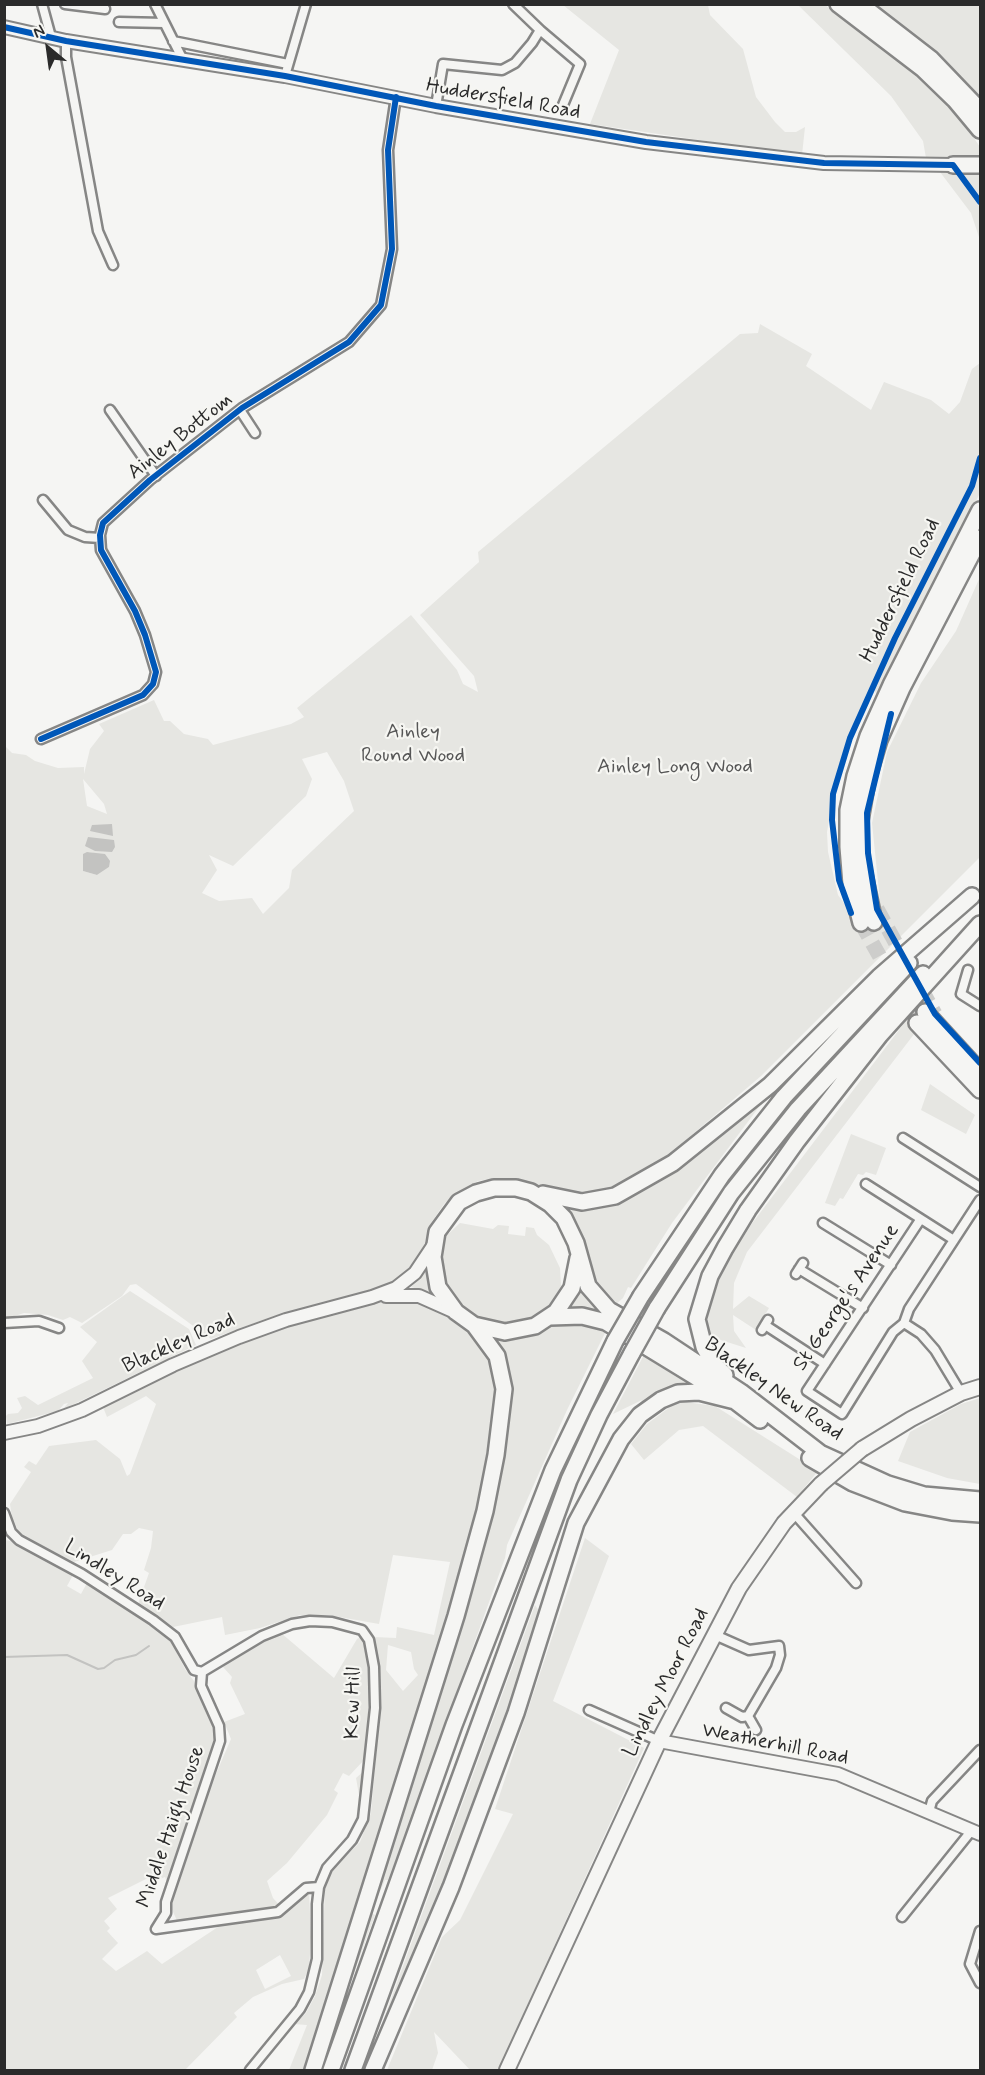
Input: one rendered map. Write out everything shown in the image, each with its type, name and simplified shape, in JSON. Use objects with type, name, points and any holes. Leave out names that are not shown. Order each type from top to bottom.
[{"type":"highway","points":[[838,4],[917,63],[955,100],[981,130]]},
{"type":"highway","points":[[860,4],[931,59],[981,110]]},
{"type":"highway","points":[[953,165],[981,165]]},
{"type":"highway","points":[[891,714],[867,813],[871,918],[860,856],[861,778],[868,736],[891,685],[981,510]]},
{"type":"highway","points":[[861,778],[981,538]]},
{"type":"highway","points":[[961,578],[981,547]]},
{"type":"highway","points":[[531,1192],[571,1202],[593,1201],[615,1196],[673,1163],[770,1085],[879,977],[976,891]]},
{"type":"highway","points":[[331,2070],[454,1725],[549,1481],[615,1341],[641,1296],[722,1174],[784,1097],[976,891]]},
{"type":"highway","points":[[353,2070],[569,1480],[599,1415],[632,1353],[657,1308],[731,1193],[798,1108],[981,913]]},
{"type":"highway","points":[[738,1396],[700,1340],[697,1319],[710,1276],[748,1210],[797,1141],[880,1035],[981,924]]},
{"type":"highway","points":[[926,1016],[981,1063]]},
{"type":"highway","points":[[926,1016],[981,1072]]},
{"type":"highway","points":[[926,1016],[981,1090]]},
{"type":"highway","name":"Blackley New Road","points":[[578,1258],[570,1293],[550,1317],[535,1326],[515,1331],[494,1331],[474,1325],[456,1312],[441,1293],[433,1263],[434,1245],[447,1216],[459,1202],[470,1196],[500,1187],[531,1192],[550,1204],[564,1218],[576,1243],[578,1258],[588,1286],[609,1310],[664,1341],[820,1453],[888,1484],[924,1495],[981,1500]]},
{"type":"highway","name":"Blackley New Road","points":[[550,1317],[582,1316],[606,1322],[738,1396],[806,1455],[853,1483],[905,1503],[952,1512],[981,1514]]},
{"type":"highway","points":[[313,2070],[459,1607],[484,1511],[496,1455],[504,1389],[497,1356],[474,1325]]},
{"type":"highway","points":[[373,2070],[452,1887],[516,1713],[576,1523],[621,1439],[640,1415],[661,1400],[678,1393],[699,1392],[738,1396]]},
{"type":"main road","name":"Lindley Moor Road","points":[[511,2068],[659,1741],[739,1588],[793,1512],[862,1449],[911,1419],[961,1393],[981,1387]]},
{"type":"street","points":[[42,4],[51,37]]},
{"type":"street","points":[[65,4],[105,9]]},
{"type":"street","points":[[155,4],[182,58]]},
{"type":"street","points":[[287,70],[306,4]]},
{"type":"street","points":[[513,4],[580,64],[563,105]]},
{"type":"street","points":[[118,22],[164,23]]},
{"type":"street","name":"Huddersfield Road","points":[[4,27],[66,40],[182,58],[287,70]]},
{"type":"street","points":[[436,106],[443,64],[502,70],[514,63],[540,30]]},
{"type":"street","points":[[66,40],[66,57],[98,231],[113,265]]},
{"type":"street","name":"Huddersfield Road","points":[[173,41],[436,106],[646,142],[824,164],[953,165]]},
{"type":"street","name":"Ainley Bottom","points":[[100,538],[104,524],[156,476],[240,410],[349,342],[381,305],[392,249],[387,182],[389,142],[396,97]]},
{"type":"street","name":"Ainley Bottom","points":[[240,410],[255,433]]},
{"type":"street","name":"Ainley Bottom","points":[[110,411],[156,476]]},
{"type":"street","points":[[41,740],[143,695],[153,684],[156,672],[153,656],[135,611],[101,550],[100,538],[86,537],[68,530],[43,500]]},
{"type":"street","points":[[968,970],[962,994],[981,1005]]},
{"type":"street","points":[[903,1138],[981,1187]]},
{"type":"street","points":[[866,1184],[954,1240]]},
{"type":"street","points":[[961,1393],[935,1350],[921,1334],[904,1323],[909,1309],[981,1200]]},
{"type":"street","name":"St George's Avenue","points":[[904,1323],[893,1332],[842,1414],[807,1390],[920,1220]]},
{"type":"street","points":[[823,1223],[891,1265]]},
{"type":"street","name":"Blackley Road","points":[[4,1433],[38,1426],[82,1410],[191,1357],[260,1329],[294,1317],[372,1297],[409,1279],[434,1245]]},
{"type":"street","points":[[799,1269],[863,1308]]},
{"type":"street","name":"Blackley Road","points":[[372,1297],[419,1296],[456,1312]]},
{"type":"street","points":[[4,1323],[39,1321],[59,1328]]},
{"type":"street","points":[[765,1325],[825,1364]]},
{"type":"street","points":[[793,1512],[856,1583]]},
{"type":"street","name":"Lindley Road","points":[[4,1513],[11,1532],[19,1540],[82,1574],[153,1620],[175,1637],[194,1671],[202,1672]]},
{"type":"street","name":"Kew Hill","points":[[202,1672],[245,1644],[281,1628],[303,1622],[332,1622],[354,1626],[367,1635],[376,1690],[366,1809],[355,1836],[327,1868],[319,1887],[316,1904],[317,1959],[311,1987],[300,2009],[250,2070]]},
{"type":"street","points":[[715,1635],[749,1650],[779,1646],[780,1660],[748,1716]]},
{"type":"street","name":"Middle Haigh House","points":[[202,1672],[201,1686],[219,1726],[220,1741],[166,1902],[166,1913],[156,1930],[278,1912],[306,1888],[319,1887]]},
{"type":"street","points":[[726,1708],[742,1717],[748,1716]]},
{"type":"street","points":[[589,1710],[659,1741]]},
{"type":"street","points":[[748,1716],[756,1730]]},
{"type":"street","name":"Weatherhill Road","points":[[659,1741],[838,1774],[976,1832]]},
{"type":"street","points":[[929,1812],[932,1802],[981,1750]]},
{"type":"street","points":[[902,1917],[976,1832]]},
{"type":"street","points":[[981,1931],[970,1964],[981,1983]]},
{"type":"green space","points":[[563,5],[708,5],[710,15],[743,49],[756,97],[775,122],[785,132],[796,132],[805,127],[802,155],[590,124],[619,50]]},
{"type":"green space","points":[[798,5],[825,5],[913,69],[955,110],[980,147],[980,156],[926,158],[923,141],[891,96]]},
{"type":"green space","points":[[868,5],[980,5],[980,104]]},
{"type":"green space","points":[[980,171],[980,240],[971,213],[940,172]]},
{"type":"green space","points":[[760,324],[812,354],[806,366],[871,410],[884,382],[931,400],[949,414],[960,402],[972,369],[980,363],[980,493],[877,695],[872,686],[838,768],[827,832],[828,852],[838,895],[859,923],[870,927],[877,921],[880,901],[872,823],[887,752],[921,683],[956,631],[980,577],[980,857],[761,1076],[646,1174],[596,1197],[546,1188],[520,1179],[494,1178],[478,1181],[454,1195],[444,1204],[431,1223],[422,1253],[399,1279],[386,1286],[274,1316],[211,1339],[136,1284],[130,1285],[122,1296],[82,1323],[70,1317],[63,1320],[48,1315],[24,1313],[5,1319],[4,745],[12,753],[26,755],[35,761],[58,768],[84,767],[84,774],[90,749],[104,731],[99,724],[154,700],[164,721],[170,721],[184,734],[208,739],[213,745],[291,724],[304,717],[297,708],[411,615],[457,670],[463,684],[478,692],[474,676],[420,615],[479,562],[478,552],[740,334],[758,333]],"holes":[[[327,752],[344,781],[354,811],[292,870],[289,888],[263,914],[252,898],[219,901],[202,893],[217,870],[209,855],[233,866],[306,796],[312,779],[302,759]],[[83,779],[104,804],[107,814],[87,806]],[[89,852],[109,867],[97,875],[83,871]]]},
{"type":"green space","points":[[908,1018],[918,1029],[747,1252],[734,1283],[733,1309],[749,1296],[769,1308],[756,1330],[733,1315],[734,1331],[746,1348],[708,1336],[707,1312],[714,1282],[725,1259]]},
{"type":"green space","points":[[930,1084],[975,1115],[966,1134],[921,1110]]},
{"type":"green space","points":[[759,1101],[762,1103],[672,1223],[631,1288],[628,1287],[623,1298],[614,1306],[593,1284],[581,1236],[565,1207],[587,1207]]},
{"type":"green space","points":[[851,1134],[886,1148],[876,1175],[866,1172],[863,1175],[858,1174],[843,1199],[840,1198],[835,1206],[825,1203]]},
{"type":"green space","points":[[460,1223],[493,1229],[498,1225],[509,1226],[508,1234],[525,1236],[526,1227],[534,1228],[537,1235],[549,1245],[560,1268],[561,1286],[550,1309],[535,1319],[507,1326],[484,1322],[469,1314],[458,1304],[447,1291],[438,1262],[441,1244]]},
{"type":"green space","points":[[427,1269],[429,1281],[434,1294],[411,1287]]},
{"type":"green space","points":[[580,1284],[612,1316],[565,1310]]},
{"type":"green space","points":[[130,1291],[189,1329],[196,1345],[68,1407],[64,1408],[68,1403],[58,1411],[7,1424],[6,1416],[18,1413],[22,1408],[17,1398],[25,1396],[38,1405],[93,1378],[82,1361],[97,1342],[80,1327]]},
{"type":"green space","points":[[405,1297],[439,1307],[485,1345],[499,1380],[476,1514],[458,1580],[303,2070],[289,2070],[307,2025],[294,2024],[306,2013],[322,1975],[325,1884],[333,1869],[360,1842],[371,1813],[381,1698],[374,1637],[396,1638],[397,1627],[434,1635],[450,1562],[393,1555],[379,1624],[328,1615],[300,1615],[260,1628],[225,1635],[222,1617],[173,1627],[138,1604],[149,1573],[144,1570],[151,1548],[153,1531],[139,1528],[131,1534],[123,1534],[112,1550],[74,1562],[20,1535],[12,1517],[10,1504],[31,1472],[24,1467],[29,1461],[36,1465],[49,1446],[96,1440],[120,1459],[127,1476],[130,1474],[156,1404],[146,1396],[107,1417],[103,1407],[124,1395],[168,1373],[267,1331],[379,1300]],"holes":[[[388,1645],[411,1652],[414,1669],[418,1675],[403,1691],[386,1670]]]},
{"type":"green space","points":[[581,1321],[607,1329],[567,1410],[507,1545],[505,1558],[406,1832],[388,1880],[385,1880],[371,1913],[375,1915],[323,2059],[472,1589],[494,1502],[509,1374],[505,1361],[491,1336],[560,1322]]},
{"type":"green space","points":[[646,1351],[710,1390],[692,1389],[620,1433],[617,1431],[642,1400],[613,1414]]},
{"type":"green space","points":[[980,1398],[980,1484],[947,1478],[898,1461],[910,1432],[961,1404]]},
{"type":"green space","points":[[678,1401],[715,1406],[818,1471],[797,1497],[703,1426],[679,1430],[644,1460],[631,1444],[647,1424]]},
{"type":"green space","points":[[585,1538],[609,1556],[553,1701],[644,1748],[498,2070],[470,2070],[434,2032],[438,2053],[432,2070],[387,2070],[442,1937],[460,1920],[513,1814],[495,1809]]},
{"type":"green space","points":[[5,1540],[66,1568],[73,1575],[67,1586],[81,1594],[87,1583],[93,1585],[170,1639],[185,1669],[194,1681],[216,1735],[172,1881],[168,1884],[165,1877],[158,1880],[154,1875],[108,1898],[117,1909],[104,1921],[110,1928],[107,1931],[118,1943],[102,1959],[116,1971],[147,1951],[162,1964],[224,1923],[282,1916],[309,1891],[311,1937],[309,1969],[304,1979],[282,1984],[253,1997],[234,2013],[237,2017],[185,2070],[5,2070]],"holes":[[[280,1955],[291,1976],[265,1989],[256,1970]]]},
{"type":"green space","points":[[550,1598],[470,1823],[365,2070],[535,1605],[541,1614]]},
{"type":"green space","points":[[281,1633],[334,1678],[357,1639],[360,1637],[363,1641],[369,1671],[365,1759],[349,1776],[343,1773],[334,1790],[338,1793],[327,1815],[287,1863],[267,1881],[273,1898],[281,1907],[179,1925],[169,1903],[175,1894],[203,1804],[231,1739],[224,1722],[245,1714],[230,1683],[232,1677],[223,1667],[237,1656]]},
{"type":"green space","points":[[366,1769],[362,1808],[355,1829],[359,1795],[356,1778]]},
{"type":"shaded area","points":[[112,824],[113,836],[90,831],[92,825]]},
{"type":"shaded area","points":[[88,837],[114,840],[115,847],[112,852],[95,851],[85,846]]},
{"type":"shaded area","points":[[87,852],[105,854],[110,861],[109,867],[97,875],[83,871],[83,854]]},
{"type":"waterway","points":[[4,1657],[67,1655],[98,1669],[104,1668],[115,1660],[136,1655],[149,1646]]},
{"type":"tunnel","points":[[877,909],[935,1014]]},
{"type":"tunnel","points":[[861,923],[917,1023]]},
{"type":"cycle path","points":[[4,27],[66,41],[285,76],[436,106],[646,142],[824,163],[953,165],[980,202]]},
{"type":"cycle path","points":[[41,739],[143,695],[153,684],[156,672],[145,635],[135,611],[101,550],[100,535],[103,523],[150,480],[242,408],[349,342],[381,305],[392,249],[388,150],[396,97]]},
{"type":"cycle path","points":[[851,913],[839,880],[832,820],[833,794],[850,738],[895,638],[972,486],[980,458]]},
{"type":"cycle path","points":[[891,714],[867,813],[868,853],[877,909],[935,1014],[980,1063]]},
{"type":"park label","name":"Ainley Round Wood","points":[[413,745]]},
{"type":"park label","name":"Ainley Long Wood","points":[[675,768]]}]
